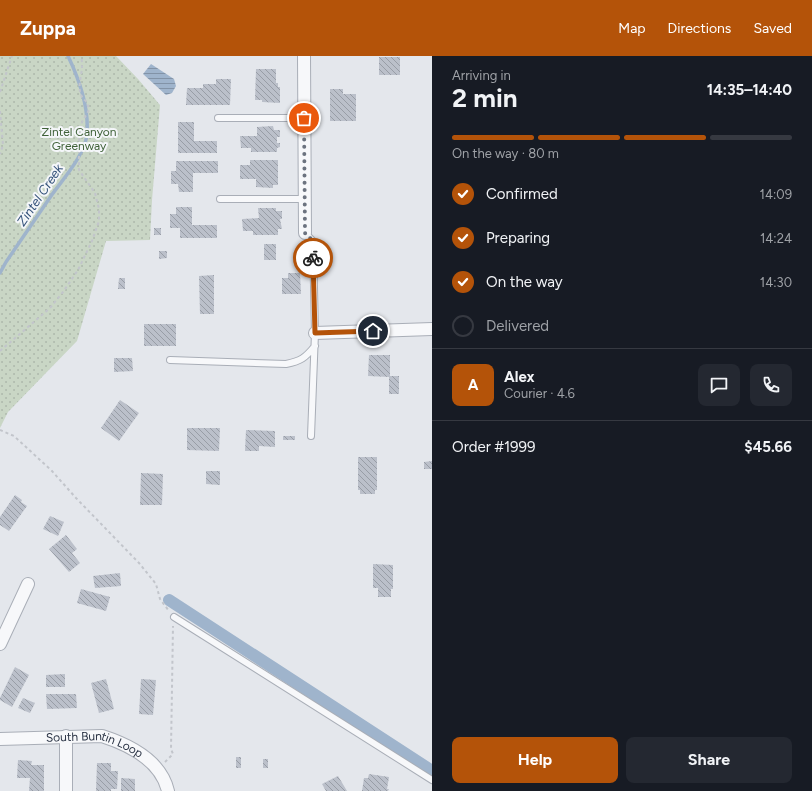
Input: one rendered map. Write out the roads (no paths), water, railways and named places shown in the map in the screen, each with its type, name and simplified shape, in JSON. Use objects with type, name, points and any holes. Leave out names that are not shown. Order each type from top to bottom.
[{"type":"street","points":[[304,56],[305,233]]},
{"type":"street","points":[[315,333],[432,329]]},
{"type":"street","points":[[0,644],[28,584]]},
{"type":"street","points":[[66,736],[66,791]]},
{"type":"street","name":"South Buntin Loop","points":[[0,738],[102,736],[117,741],[147,758],[166,782],[168,791]]},
{"type":"lane","points":[[218,118],[304,118]]},
{"type":"lane","points":[[220,199],[305,198]]},
{"type":"lane","points":[[305,233],[313,241],[315,346],[312,436]]},
{"type":"lane","points":[[170,360],[286,364],[297,362],[306,356],[315,346]]},
{"type":"lane","points":[[174,617],[432,780]]},
{"type":"water","points":[[151,64],[174,79],[176,86],[172,93],[166,95],[143,74]]},
{"type":"waterway","name":"Zintel Creek","points":[[0,273],[51,196],[73,166],[86,141],[87,123],[85,103],[76,74],[68,56]]},
{"type":"waterway","points":[[169,600],[432,771]]},
{"type":"park label","name":"Zintel Canyon Greenway","points":[[79,139]]}]
